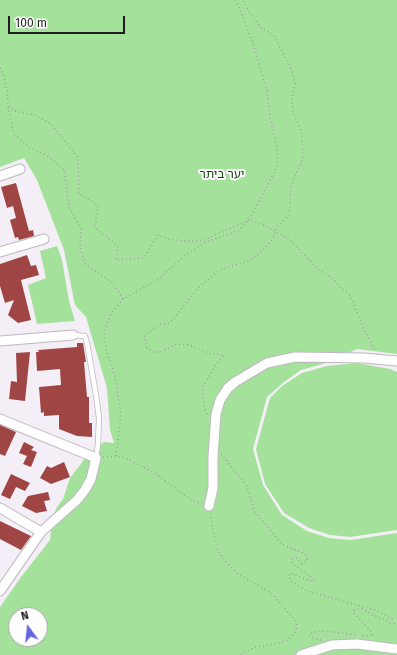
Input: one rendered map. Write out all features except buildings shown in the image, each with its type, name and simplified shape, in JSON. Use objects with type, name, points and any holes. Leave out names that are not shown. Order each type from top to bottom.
[{"type":"street","points":[[0,176],[20,169]]},
{"type":"street","points":[[0,252],[44,239]]},
{"type":"street","points":[[0,341],[73,335]]},
{"type":"street","points":[[209,506],[213,488],[213,456],[216,414],[220,400],[228,388],[235,382],[267,363],[295,357],[380,359],[397,361]]},
{"type":"street","points":[[0,419],[96,458],[91,478],[85,490],[77,500],[41,532],[0,591]]},
{"type":"street","points":[[0,508],[41,532]]},
{"type":"street","points":[[302,655],[332,645],[357,644],[397,649]]},
{"type":"lane","points":[[73,335],[85,336],[87,343],[96,395],[98,418],[98,444],[96,458]]},
{"type":"path","points":[[116,456],[121,415],[116,376],[106,349],[104,333],[111,314],[123,299],[156,281],[206,242],[238,231],[249,220],[275,171],[278,162],[267,91],[254,46],[236,0]]},
{"type":"path","points":[[215,425],[209,418],[204,406],[202,389],[215,366],[224,355],[208,353],[189,345],[177,344],[161,352],[154,352],[147,348],[144,337],[148,332],[160,324],[170,323],[198,288],[217,272],[249,261],[262,251],[273,239],[276,228],[289,215],[291,186],[303,158],[302,132],[294,113],[292,100],[295,82],[290,66],[273,34],[262,29],[248,10],[243,0]]},
{"type":"path","points":[[0,68],[3,73],[7,91],[8,106],[14,134],[29,147],[46,155],[64,169],[69,207],[81,228],[80,247],[85,264],[113,283],[123,299]]},
{"type":"path","points":[[8,106],[15,111],[35,115],[51,124],[78,157],[79,193],[98,206],[95,228],[118,246],[116,260],[144,258],[158,235],[183,242],[202,241],[249,220],[264,225],[289,239],[318,269],[334,279],[339,286],[350,295],[364,329],[380,359]]},
{"type":"path","points":[[221,450],[222,454],[246,486],[255,512],[281,544],[305,554],[307,559],[302,564],[297,558],[292,559],[292,564],[314,580],[310,581],[290,573],[289,577],[291,581],[307,591],[375,610],[392,619],[394,623],[389,624],[383,619],[372,615],[361,608],[354,610],[354,613],[374,635],[361,636],[350,633],[323,631],[312,632],[309,635],[314,639],[339,645]]},
{"type":"path","points":[[96,458],[116,456],[128,459],[149,470],[191,500],[209,506],[219,553],[238,574],[271,593],[295,620],[297,627],[295,633],[288,640],[253,648],[240,655]]},
{"type":"green space","name":"יער ביתר","points":[[0,0],[397,0],[397,354],[357,349],[326,363],[301,370],[267,397],[253,449],[263,485],[282,515],[307,531],[329,538],[350,540],[397,533],[397,655],[0,655],[0,607],[50,540],[52,519],[57,507],[63,499],[70,478],[87,456],[104,442],[114,443],[110,430],[107,388],[86,317],[75,305],[64,250],[37,180],[24,158],[0,167]]},
{"type":"green space","points":[[57,246],[62,260],[69,301],[75,321],[37,324],[28,285],[46,278],[40,251]]},
{"type":"green space","points":[[357,363],[390,369],[397,372],[397,530],[350,537],[330,535],[309,528],[284,513],[265,484],[256,449],[270,398],[282,386],[302,373],[327,366]]}]
